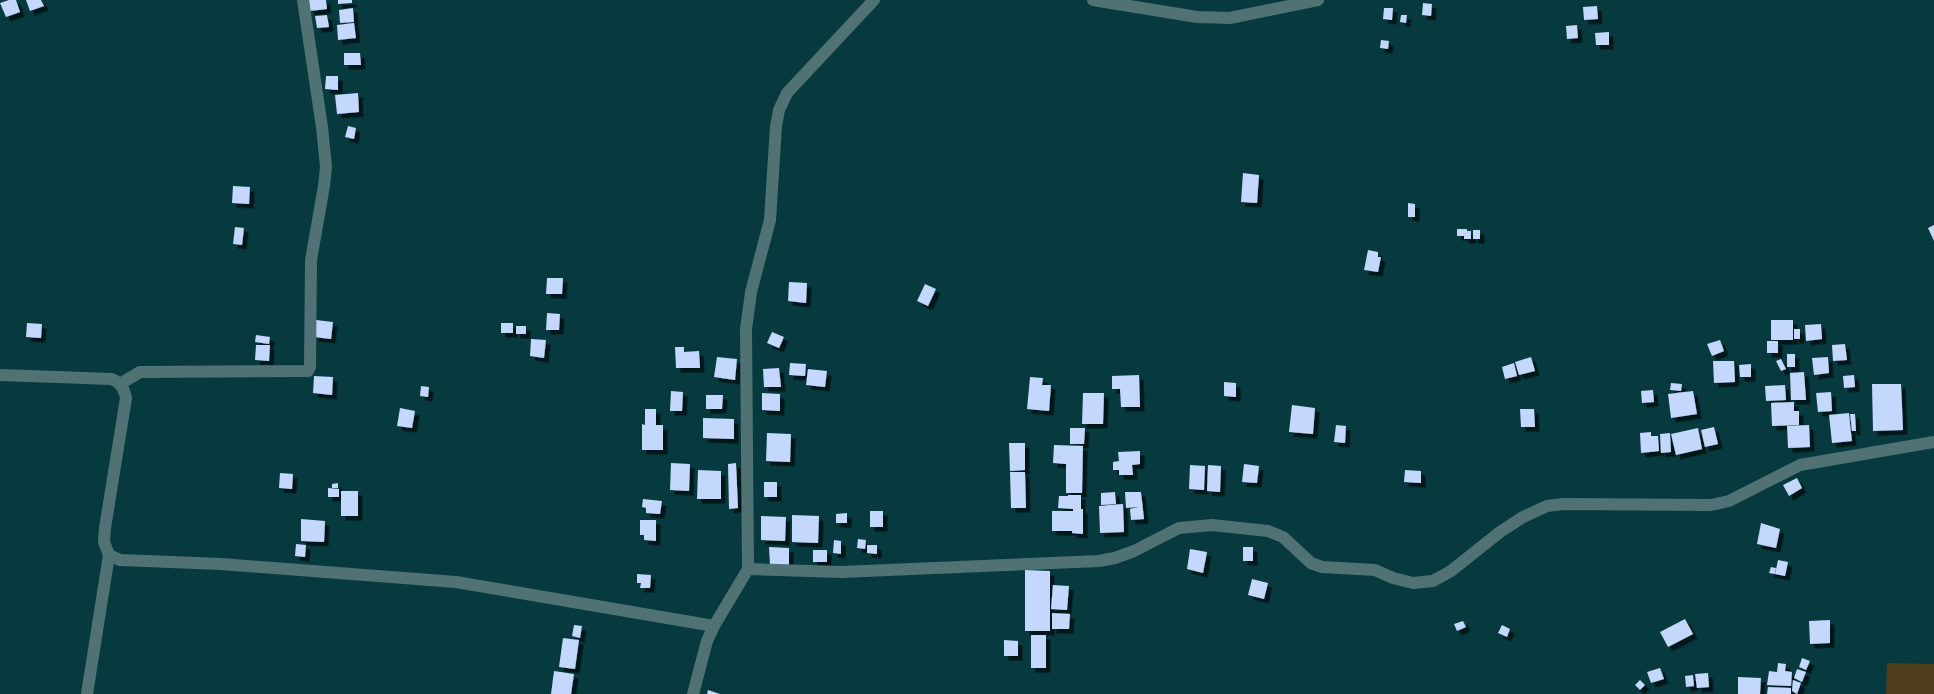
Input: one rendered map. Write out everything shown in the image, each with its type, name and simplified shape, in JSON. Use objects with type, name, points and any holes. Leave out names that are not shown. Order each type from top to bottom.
[{"type":"street","points":[[120,384],[140,372],[308,371],[310,367],[311,260],[326,167],[303,0]]},
{"type":"street","points":[[693,694],[707,641],[748,569],[746,329],[751,292],[770,220],[776,126],[779,110],[787,93],[874,0]]},
{"type":"street","points":[[1093,0],[1197,17],[1230,18],[1318,0]]},
{"type":"street","points":[[0,375],[112,379],[124,389],[126,398],[105,528],[104,542],[109,555],[87,694]]},
{"type":"street","points":[[748,569],[841,572],[1099,561],[1115,558],[1134,551],[1179,528],[1212,525],[1268,531],[1283,536],[1303,556],[1322,567],[1374,570],[1413,584],[1432,581],[1451,570],[1523,516],[1547,506],[1563,504],[1711,505],[1729,501],[1800,465],[1934,442]]},
{"type":"street","points":[[109,555],[120,560],[221,564],[456,582],[714,626]]},
{"type":"shaded area","points":[[1887,663],[1934,664],[1934,694],[1886,694]]},
{"type":"building","points":[[16,0],[20,12],[6,17],[0,3]]},
{"type":"building","points":[[26,0],[41,0],[44,6],[30,11]]},
{"type":"building","points":[[309,0],[326,0],[327,9],[310,11]]},
{"type":"building","points":[[338,0],[352,0],[352,3],[338,4]]},
{"type":"building","points":[[1423,3],[1432,4],[1431,16],[1422,15]]},
{"type":"building","points":[[1597,6],[1598,19],[1584,20],[1583,7]]},
{"type":"building","points":[[353,8],[354,22],[340,23],[339,10]]},
{"type":"building","points":[[1384,8],[1393,8],[1392,20],[1383,19]]},
{"type":"building","points":[[327,15],[329,27],[317,28],[315,16]]},
{"type":"building","points":[[1401,15],[1407,15],[1406,23],[1400,22]]},
{"type":"building","points":[[354,23],[356,38],[338,40],[337,25]]},
{"type":"building","points":[[1577,25],[1578,38],[1567,39],[1566,26]]},
{"type":"building","points":[[1609,32],[1609,45],[1596,45],[1595,33]]},
{"type":"building","points":[[1381,40],[1389,41],[1388,49],[1380,48]]},
{"type":"building","points":[[344,53],[360,53],[361,65],[344,65]]},
{"type":"building","points":[[326,76],[338,76],[338,90],[325,89]]},
{"type":"building","points":[[358,93],[359,112],[337,114],[335,95]]},
{"type":"building","points":[[348,126],[356,128],[354,139],[345,137]]},
{"type":"building","points":[[1243,173],[1259,175],[1257,203],[1241,202]]},
{"type":"building","points":[[233,186],[250,187],[249,204],[232,203]]},
{"type":"building","points":[[1408,203],[1415,204],[1415,217],[1408,217]]},
{"type":"building","points":[[1934,225],[1934,241],[1928,228]]},
{"type":"building","points":[[235,227],[244,228],[242,245],[233,244]]},
{"type":"building","points":[[1457,229],[1471,231],[1471,239],[1457,236]]},
{"type":"building","points":[[1473,230],[1480,230],[1480,239],[1473,239]]},
{"type":"building","points":[[1368,250],[1378,252],[1378,257],[1381,257],[1378,272],[1364,270]]},
{"type":"building","points":[[547,278],[563,278],[562,294],[546,294]]},
{"type":"building","points":[[789,282],[807,283],[806,303],[788,301]]},
{"type":"building","points":[[925,284],[936,289],[928,306],[917,301]]},
{"type":"building","points":[[547,313],[560,314],[559,330],[546,330]]},
{"type":"building","points":[[316,320],[333,322],[331,339],[314,337]]},
{"type":"building","points":[[1771,320],[1793,320],[1793,340],[1771,340]]},
{"type":"building","points":[[27,323],[42,324],[41,338],[26,337]]},
{"type":"building","points":[[501,323],[513,323],[513,333],[501,333]]},
{"type":"building","points":[[1821,324],[1822,339],[1806,341],[1805,325]]},
{"type":"building","points":[[516,326],[526,326],[526,334],[516,334]]},
{"type":"building","points":[[1794,329],[1800,329],[1800,339],[1794,339]]},
{"type":"building","points":[[772,332],[784,337],[779,348],[767,343]]},
{"type":"building","points":[[256,335],[270,337],[269,344],[255,342]]},
{"type":"building","points":[[531,339],[546,340],[544,358],[530,356]]},
{"type":"building","points":[[1720,340],[1724,351],[1712,356],[1707,344]]},
{"type":"building","points":[[1767,341],[1778,341],[1778,353],[1767,353]]},
{"type":"building","points":[[1845,344],[1847,360],[1833,361],[1832,345]]},
{"type":"building","points":[[256,345],[270,345],[269,361],[255,360]]},
{"type":"building","points":[[675,347],[684,347],[684,352],[699,351],[700,368],[676,368]]},
{"type":"building","points":[[1787,354],[1795,354],[1795,367],[1787,367]]},
{"type":"building","points":[[717,357],[737,359],[735,380],[714,377]]},
{"type":"building","points":[[1531,357],[1535,371],[1519,375],[1515,362]]},
{"type":"building","points":[[1828,357],[1829,373],[1814,375],[1812,358]]},
{"type":"building","points":[[1781,359],[1786,369],[1781,371],[1776,361]]},
{"type":"building","points":[[1713,361],[1734,361],[1735,382],[1714,383]]},
{"type":"building","points":[[790,363],[806,364],[805,376],[789,375]]},
{"type":"building","points":[[1514,363],[1517,376],[1505,379],[1502,367]]},
{"type":"building","points":[[1751,364],[1751,377],[1740,377],[1739,365]]},
{"type":"building","points":[[779,368],[781,387],[764,387],[763,369]]},
{"type":"building","points":[[808,369],[827,371],[825,387],[806,385]]},
{"type":"building","points":[[1804,372],[1806,400],[1791,400],[1790,373]]},
{"type":"building","points":[[1139,375],[1140,407],[1121,407],[1120,389],[1112,389],[1112,376]]},
{"type":"building","points":[[1854,375],[1855,387],[1844,388],[1843,376]]},
{"type":"building","points":[[314,376],[333,377],[332,395],[313,393]]},
{"type":"building","points":[[1030,377],[1043,378],[1042,385],[1051,385],[1049,411],[1027,409]]},
{"type":"building","points":[[1224,382],[1236,383],[1236,397],[1224,396]]},
{"type":"building","points":[[1671,383],[1682,384],[1681,391],[1670,390]]},
{"type":"building","points":[[1872,384],[1901,384],[1903,430],[1873,431]]},
{"type":"building","points":[[1785,385],[1786,400],[1766,401],[1765,386]]},
{"type":"building","points":[[421,386],[429,387],[428,397],[420,396]]},
{"type":"building","points":[[1653,390],[1654,402],[1642,403],[1641,391]]},
{"type":"building","points":[[671,391],[683,392],[682,411],[670,411]]},
{"type":"building","points":[[1693,391],[1697,414],[1671,418],[1668,394]]},
{"type":"building","points":[[1831,392],[1832,411],[1818,412],[1816,393]]},
{"type":"building","points":[[762,393],[780,394],[780,411],[762,410]]},
{"type":"building","points":[[1083,393],[1104,393],[1103,424],[1082,424]]},
{"type":"building","points":[[706,395],[723,395],[722,409],[706,409]]},
{"type":"building","points":[[1794,402],[1794,411],[1799,411],[1799,425],[1772,426],[1771,403]]},
{"type":"building","points":[[1292,405],[1315,408],[1313,434],[1289,432]]},
{"type":"building","points":[[400,408],[415,411],[412,428],[397,426]]},
{"type":"building","points":[[645,409],[656,409],[656,425],[663,425],[663,450],[642,450],[642,424],[645,425]]},
{"type":"building","points":[[1520,409],[1534,409],[1535,427],[1521,427]]},
{"type":"building","points":[[1849,413],[1852,441],[1832,443],[1829,415]]},
{"type":"building","points":[[1850,414],[1855,414],[1856,431],[1852,431]]},
{"type":"building","points":[[703,418],[734,419],[734,439],[703,438]]},
{"type":"building","points":[[1336,425],[1346,426],[1345,443],[1334,442]]},
{"type":"building","points":[[1809,425],[1810,447],[1788,448],[1787,426]]},
{"type":"building","points":[[1714,427],[1718,444],[1705,447],[1701,430]]},
{"type":"building","points":[[1070,428],[1085,428],[1084,444],[1070,444]]},
{"type":"building","points":[[1698,428],[1702,449],[1676,455],[1671,434]]},
{"type":"building","points":[[1651,432],[1651,436],[1658,436],[1659,451],[1641,453],[1640,433]]},
{"type":"building","points":[[767,433],[791,434],[790,462],[766,461]]},
{"type":"building","points":[[1670,433],[1671,452],[1661,453],[1660,434]]},
{"type":"building","points":[[1009,443],[1025,443],[1025,470],[1010,471]]},
{"type":"building","points":[[1054,445],[1083,446],[1082,493],[1066,493],[1066,464],[1053,463]]},
{"type":"building","points":[[1140,451],[1140,464],[1132,465],[1133,475],[1119,475],[1119,470],[1113,470],[1113,462],[1119,461],[1118,452]]},
{"type":"building","points":[[671,463],[690,464],[689,491],[670,490]]},
{"type":"building","points":[[736,463],[738,508],[729,509],[728,464]]},
{"type":"building","points":[[1244,464],[1259,466],[1257,483],[1242,482]]},
{"type":"building","points":[[1190,465],[1205,466],[1204,490],[1189,489]]},
{"type":"building","points":[[1208,465],[1221,466],[1220,492],[1207,491]]},
{"type":"building","points":[[698,470],[721,471],[721,499],[697,499]]},
{"type":"building","points":[[1405,470],[1421,471],[1421,483],[1404,482]]},
{"type":"building","points":[[1010,472],[1025,472],[1026,508],[1011,508]]},
{"type":"building","points":[[280,473],[293,474],[292,489],[279,488]]},
{"type":"building","points":[[1797,478],[1802,488],[1789,496],[1783,485]]},
{"type":"building","points":[[764,482],[777,482],[777,497],[764,497]]},
{"type":"building","points":[[338,483],[338,488],[332,488],[332,484]]},
{"type":"building","points":[[328,488],[339,489],[339,497],[328,497]]},
{"type":"building","points":[[341,491],[358,491],[358,516],[341,516]]},
{"type":"building","points":[[1115,492],[1116,504],[1101,505],[1101,493]]},
{"type":"building","points":[[1125,492],[1141,492],[1144,519],[1131,520],[1130,509],[1139,507],[1126,508]]},
{"type":"building","points":[[1081,495],[1083,534],[1072,533],[1072,531],[1052,531],[1052,511],[1073,511],[1073,509],[1058,508],[1059,496]]},
{"type":"building","points":[[643,499],[662,501],[660,514],[646,513],[646,508],[642,507]]},
{"type":"building","points":[[1123,504],[1124,532],[1100,533],[1099,506]]},
{"type":"building","points":[[870,511],[883,511],[883,527],[870,527]]},
{"type":"building","points":[[847,513],[847,523],[836,523],[836,514]]},
{"type":"building","points":[[792,515],[819,516],[818,543],[792,542]]},
{"type":"building","points":[[761,516],[786,517],[785,541],[761,540]]},
{"type":"building","points":[[301,519],[325,521],[324,542],[301,541]]},
{"type":"building","points":[[640,520],[656,520],[656,541],[644,540],[644,535],[640,535]]},
{"type":"building","points":[[1761,523],[1780,529],[1776,548],[1757,544]]},
{"type":"building","points":[[858,539],[866,540],[865,549],[857,548]]},
{"type":"building","points":[[834,540],[841,541],[841,554],[833,553]]},
{"type":"building","points":[[296,544],[306,545],[305,557],[295,556]]},
{"type":"building","points":[[867,545],[877,545],[877,554],[867,553]]},
{"type":"building","points":[[769,547],[789,548],[789,565],[770,565]]},
{"type":"building","points":[[1243,547],[1253,547],[1253,561],[1243,561]]},
{"type":"building","points":[[1190,549],[1207,552],[1203,573],[1187,569]]},
{"type":"building","points":[[813,550],[827,550],[827,562],[813,562]]},
{"type":"building","points":[[1778,560],[1788,562],[1785,576],[1775,574]]},
{"type":"building","points":[[1771,567],[1776,568],[1775,574],[1769,573]]},
{"type":"building","points":[[1025,570],[1050,571],[1050,631],[1025,631]]},
{"type":"building","points":[[637,574],[651,575],[650,588],[640,588],[641,583],[637,583]]},
{"type":"building","points":[[1252,579],[1268,583],[1264,599],[1248,595]]},
{"type":"building","points":[[1053,585],[1069,586],[1067,610],[1051,609]]},
{"type":"building","points":[[1052,613],[1070,614],[1069,629],[1052,629]]},
{"type":"building","points":[[1685,619],[1693,634],[1668,647],[1660,632]]},
{"type":"building","points":[[1830,620],[1830,643],[1810,644],[1809,621]]},
{"type":"building","points":[[1463,621],[1466,627],[1457,631],[1454,624]]},
{"type":"building","points":[[574,625],[582,626],[580,638],[572,636]]},
{"type":"building","points":[[1502,625],[1510,629],[1507,637],[1498,633]]},
{"type":"building","points":[[1031,635],[1046,635],[1046,668],[1031,668]]},
{"type":"building","points":[[563,638],[579,640],[575,669],[559,667]]},
{"type":"building","points":[[1004,640],[1018,641],[1018,656],[1004,656]]},
{"type":"building","points":[[1802,658],[1810,661],[1806,670],[1799,667]]},
{"type":"building","points":[[1778,663],[1786,664],[1785,671],[1792,672],[1791,686],[1767,685],[1769,671],[1777,672]]},
{"type":"building","points":[[1660,668],[1664,679],[1651,683],[1647,672]]},
{"type":"building","points":[[1797,669],[1806,672],[1802,682],[1794,678]]},
{"type":"building","points":[[554,671],[574,674],[571,694],[551,694]]},
{"type":"building","points":[[1708,673],[1709,687],[1697,688],[1695,674]]},
{"type":"building","points":[[1693,675],[1694,686],[1686,687],[1685,676]]},
{"type":"building","points":[[1738,677],[1761,678],[1760,694],[1738,694]]},
{"type":"building","points":[[1640,680],[1645,685],[1640,690],[1635,685]]},
{"type":"building","points":[[1793,680],[1801,683],[1797,694],[1792,691]]},
{"type":"building","points":[[1768,687],[1791,688],[1791,694],[1767,694]]},
{"type":"building","points":[[708,690],[720,694],[707,694]]}]
